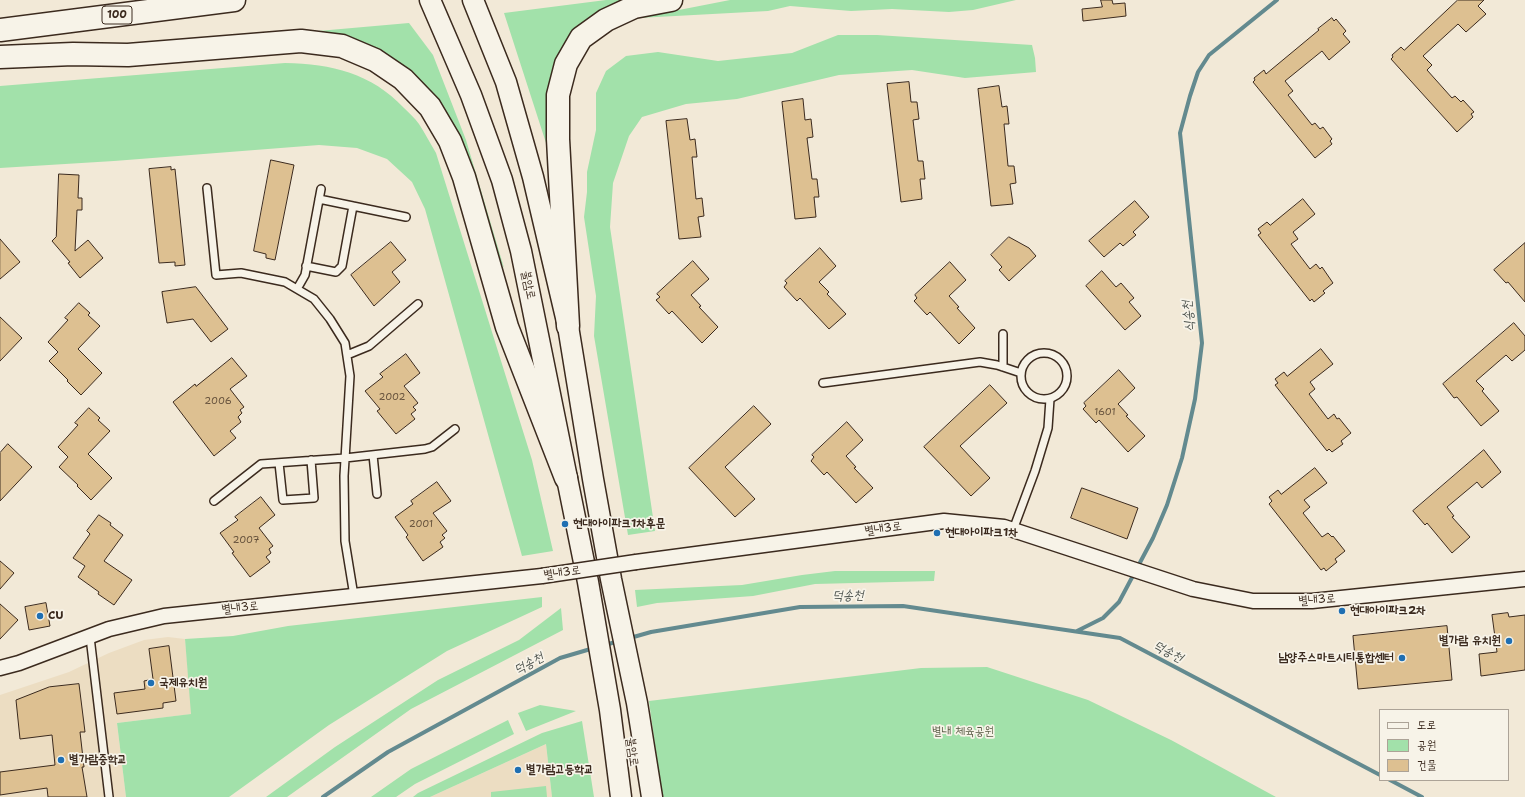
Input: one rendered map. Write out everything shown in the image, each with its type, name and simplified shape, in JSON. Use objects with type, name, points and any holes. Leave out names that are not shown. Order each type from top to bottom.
[{"type":"highway","name":"100","points":[[0,30],[234,0]]},
{"type":"highway","points":[[568,326],[558,139],[558,95],[566,64],[581,38],[606,20],[634,7],[671,0]]},
{"type":"highway","points":[[0,57],[73,54],[128,55],[218,46],[301,41],[342,46],[375,60],[403,79],[430,107],[450,141],[464,177],[506,327],[566,478]]},
{"type":"street","name":"불암로","points":[[430,0],[471,95],[502,180],[521,252],[588,582],[638,797]]},
{"type":"street","points":[[473,0],[506,82],[533,177],[568,326],[611,579],[618,709],[607,797]]},
{"type":"street","name":"별내3로","points":[[0,668],[19,663],[109,629],[164,616],[542,576],[944,521],[1004,527],[1193,589],[1253,601],[1312,601],[1525,579]]},
{"type":"street","name":"불암로","points":[[618,709],[621,797]]},
{"type":"street","points":[[618,709],[652,797]]},
{"type":"lane","points":[[207,188],[216,276],[241,273],[285,282],[314,299],[330,319],[345,344],[350,376],[345,458],[344,541],[354,596]]},
{"type":"lane","points":[[297,289],[305,275],[321,189]]},
{"type":"lane","points":[[319,199],[406,217]]},
{"type":"lane","points":[[306,266],[336,272],[342,266],[353,206]]},
{"type":"lane","points":[[347,355],[369,346],[418,304]]},
{"type":"lane","points":[[1003,334],[1003,367]]},
{"type":"lane","points":[[1047,352],[1056,355],[1063,361],[1066,370],[1067,379],[1064,388],[1050,399],[1041,399],[1032,396],[1025,390],[1021,382],[1021,373],[1024,364],[1030,357],[1038,353],[1047,352]]},
{"type":"lane","points":[[823,383],[980,362],[1021,373]]},
{"type":"lane","points":[[1013,530],[1035,471],[1048,428],[1050,399]]},
{"type":"lane","points":[[214,500],[261,464],[345,458],[425,449],[432,447],[454,429]]},
{"type":"lane","points":[[373,455],[377,494]]},
{"type":"lane","points":[[279,463],[283,500],[314,498],[311,460]]},
{"type":"lane","points":[[90,636],[110,797]]},
{"type":"shaded area","name":"별가람중학교","points":[[168,637],[185,639],[192,714],[117,723],[126,797],[0,797],[0,695],[69,672],[109,653],[144,640]]},
{"type":"shaded area","name":"별가람고등학교","points":[[546,744],[552,797],[430,797]]},
{"type":"green space","points":[[606,0],[630,0],[550,90],[547,146],[504,13]]},
{"type":"green space","points":[[730,0],[1016,0],[973,10],[949,12],[892,9],[851,11],[790,6],[768,11],[638,18]]},
{"type":"green space","points":[[409,23],[433,55],[466,140],[504,268],[496,254],[425,92],[284,34]]},
{"type":"green space","points":[[838,35],[877,35],[1032,45],[1036,72],[965,78],[912,70],[839,75],[737,99],[686,104],[642,117],[629,136],[613,183],[610,227],[655,531],[628,535],[594,336],[596,296],[584,217],[587,192],[587,172],[596,130],[596,93],[606,71],[626,56],[658,52],[718,61],[792,53]]},
{"type":"green space","points":[[285,63],[335,68],[378,86],[391,96],[416,120],[436,153],[532,460],[553,551],[522,556],[425,209],[412,182],[387,159],[357,148],[319,145],[114,161],[0,168],[0,86]]},
{"type":"green space","points":[[835,571],[935,571],[934,581],[815,584],[753,596],[657,603],[637,607],[635,590],[742,585]]},
{"type":"green space","points":[[542,597],[542,607],[447,651],[329,725],[229,797],[126,797],[117,723],[191,714],[185,639],[233,636],[288,626]]},
{"type":"green space","points":[[561,608],[563,630],[411,709],[287,797],[266,797],[335,747],[438,680],[519,640]]},
{"type":"green space","name":"별내 체육공원","points":[[987,667],[1088,700],[1171,740],[1276,797],[662,797],[649,701],[921,668]]},
{"type":"green space","points":[[540,705],[576,711],[526,731],[518,713]]},
{"type":"green space","points":[[508,720],[514,734],[415,784],[396,797],[371,797],[411,769]]},
{"type":"green space","points":[[582,721],[594,797],[552,797],[546,744],[430,797],[413,797],[418,793],[542,733]]},
{"type":"green space","points":[[546,786],[547,797],[491,797],[491,792]]},
{"type":"building","points":[[1101,0],[1112,0],[1113,4],[1125,3],[1126,16],[1083,21],[1082,9],[1102,7]]},
{"type":"building","points":[[1458,0],[1484,0],[1478,6],[1486,14],[1466,32],[1458,24],[1423,56],[1432,65],[1427,70],[1452,98],[1455,96],[1461,102],[1463,100],[1474,112],[1471,114],[1473,117],[1457,132],[1391,59],[1393,57],[1392,55],[1401,47],[1404,50]]},
{"type":"building","points":[[1332,18],[1334,21],[1336,19],[1346,31],[1343,34],[1350,42],[1329,60],[1322,51],[1285,81],[1293,91],[1288,95],[1312,125],[1315,123],[1320,129],[1323,127],[1332,139],[1330,141],[1332,144],[1315,158],[1253,82],[1255,80],[1254,78],[1264,70],[1266,74]]},
{"type":"building","points":[[909,82],[911,102],[917,102],[919,119],[913,120],[918,161],[923,161],[925,179],[920,179],[922,199],[901,202],[887,84]]},
{"type":"building","points":[[999,86],[1002,107],[1007,106],[1009,124],[1004,124],[1008,166],[1014,166],[1016,183],[1010,184],[1013,204],[991,206],[978,89]]},
{"type":"building","points":[[803,99],[805,120],[811,119],[813,137],[807,138],[812,179],[817,179],[819,197],[814,197],[816,217],[795,219],[782,102]]},
{"type":"building","points":[[687,119],[690,140],[695,139],[697,157],[692,157],[696,199],[702,198],[704,216],[698,217],[701,237],[679,239],[666,121]]},
{"type":"building","points":[[271,160],[294,165],[275,260],[266,258],[266,254],[254,251]]},
{"type":"building","points":[[171,167],[171,170],[175,169],[185,265],[175,266],[175,262],[159,263],[149,169]]},
{"type":"building","points":[[59,174],[79,175],[78,198],[82,198],[82,210],[77,210],[75,251],[88,240],[103,258],[80,278],[68,263],[70,262],[52,241],[56,237]]},
{"type":"building","points":[[1303,199],[1315,214],[1293,232],[1298,239],[1291,244],[1310,269],[1316,264],[1320,269],[1322,267],[1333,283],[1323,291],[1325,293],[1314,302],[1312,299],[1310,301],[1258,235],[1261,233],[1258,229],[1267,222],[1270,225]]},
{"type":"building","points":[[1135,201],[1149,217],[1133,232],[1136,235],[1123,246],[1120,243],[1104,257],[1089,241]]},
{"type":"building","points":[[1009,237],[1029,248],[1036,256],[1009,281],[999,270],[1002,267],[991,255]]},
{"type":"building","points":[[0,239],[20,262],[0,279]]},
{"type":"building","points":[[391,242],[406,260],[392,272],[400,282],[374,306],[351,275]]},
{"type":"building","points":[[1525,243],[1525,302],[1508,282],[1506,283],[1494,270]]},
{"type":"building","points":[[820,248],[836,266],[819,282],[829,292],[827,294],[846,314],[829,329],[800,298],[797,301],[784,287],[787,283],[785,281]]},
{"type":"building","points":[[693,261],[709,279],[691,295],[701,306],[699,307],[718,327],[702,343],[672,311],[669,314],[656,300],[660,297],[657,294]]},
{"type":"building","points":[[950,262],[966,280],[949,296],[959,307],[957,308],[975,328],[959,344],[930,312],[927,315],[914,301],[917,298],[915,295]]},
{"type":"building","points":[[1102,271],[1116,287],[1121,283],[1134,298],[1129,302],[1141,316],[1125,330],[1086,286]]},
{"type":"building","points":[[196,287],[228,329],[211,342],[193,319],[167,323],[162,292]]},
{"type":"building","points":[[79,303],[90,313],[88,315],[100,326],[78,349],[102,373],[81,395],[49,361],[58,352],[48,342],[68,320],[65,318]]},
{"type":"building","points":[[0,317],[22,338],[0,361]]},
{"type":"building","points":[[1514,323],[1525,336],[1525,350],[1512,361],[1506,355],[1476,381],[1484,389],[1482,391],[1499,411],[1481,426],[1457,397],[1454,398],[1443,384]]},
{"type":"building","points":[[1321,349],[1333,364],[1310,382],[1315,389],[1309,394],[1328,419],[1334,414],[1351,433],[1341,441],[1343,444],[1332,452],[1329,449],[1327,451],[1275,385],[1278,383],[1275,379],[1284,372],[1287,376]]},
{"type":"building","points":[[406,354],[420,373],[404,386],[418,403],[413,407],[416,410],[411,414],[415,419],[396,434],[377,411],[380,409],[365,391],[383,377],[380,374]]},
{"type":"building","points":[[232,358],[247,376],[230,389],[244,407],[240,410],[242,413],[238,417],[241,422],[230,431],[236,438],[214,456],[173,402],[195,384],[196,386]]},
{"type":"building","points":[[1119,370],[1135,388],[1118,404],[1128,415],[1126,416],[1145,436],[1128,452],[1099,420],[1096,423],[1083,409],[1086,406],[1084,403]]},
{"type":"building","points":[[990,385],[1007,403],[960,446],[990,478],[971,496],[924,447]]},
{"type":"building","points":[[754,406],[771,424],[725,467],[755,499],[735,517],[689,468]]},
{"type":"building","points":[[89,408],[100,418],[98,420],[110,431],[88,454],[112,478],[91,500],[59,467],[68,457],[58,447],[78,425],[75,423]]},
{"type":"building","points":[[847,422],[863,440],[846,456],[856,467],[854,468],[873,488],[856,503],[827,472],[824,475],[811,461],[814,457],[812,455]]},
{"type":"building","points":[[8,444],[32,467],[0,501],[0,453]]},
{"type":"building","points":[[1484,450],[1501,472],[1482,488],[1477,482],[1447,507],[1454,516],[1452,517],[1470,537],[1452,553],[1427,523],[1425,525],[1413,511]]},
{"type":"building","points":[[1315,468],[1327,483],[1304,500],[1310,507],[1303,513],[1322,537],[1328,533],[1332,537],[1333,536],[1345,551],[1335,559],[1337,562],[1326,571],[1324,568],[1321,570],[1269,504],[1272,501],[1269,497],[1278,490],[1281,494]]},
{"type":"building","points":[[437,482],[451,501],[433,513],[447,531],[442,535],[445,538],[440,542],[443,547],[423,561],[406,537],[408,535],[395,517],[413,504],[411,501]]},
{"type":"building","points":[[1082,488],[1138,508],[1127,539],[1071,518]]},
{"type":"building","points":[[261,497],[275,515],[259,528],[273,546],[269,549],[271,553],[266,557],[270,562],[250,577],[232,553],[234,552],[220,533],[238,520],[235,517]]},
{"type":"building","points":[[99,515],[111,523],[110,525],[123,535],[104,561],[132,580],[114,605],[78,577],[85,566],[73,558],[90,534],[87,531]]},
{"type":"building","points":[[0,561],[14,573],[0,589]]},
{"type":"building","points":[[46,603],[50,626],[29,630],[25,607]]},
{"type":"building","points":[[0,604],[18,620],[0,639]]},
{"type":"building","points":[[1508,613],[1509,617],[1525,615],[1525,670],[1481,676],[1479,654],[1497,652],[1492,615]]},
{"type":"building","name":"남양주스마트시티통합센터","points":[[1447,626],[1452,680],[1358,689],[1353,636]]},
{"type":"building","points":[[169,646],[176,701],[163,703],[163,708],[117,714],[114,693],[145,689],[144,681],[153,679],[149,649]]},
{"type":"building","points":[[79,684],[85,732],[80,732],[84,767],[82,767],[87,797],[48,797],[47,788],[0,795],[0,772],[55,765],[52,735],[20,739],[16,700],[49,687]]},
{"type":"waterway","name":"식송천","points":[[1077,631],[1103,618],[1119,602],[1153,538],[1167,505],[1182,458],[1195,399],[1202,343],[1180,133],[1190,96],[1198,72],[1209,55],[1277,0]]},
{"type":"waterway","name":"덕송천","points":[[630,638],[651,632],[800,607],[903,606],[1120,638],[1379,774]]},
{"type":"waterway","name":"덕송천","points":[[605,645],[619,641]]},
{"type":"waterway","name":"덕송천","points":[[323,797],[388,752],[560,658],[594,648]]},
{"type":"waterway","name":"덕송천","points":[[1392,781],[1422,797]]},
{"type":"place","name":"현대아이파크1차후문","points":[[565,524]]},
{"type":"place","name":"현대아이파크1차","points":[[937,533]]},
{"type":"place","name":"현대아이파크2차","points":[[1342,611]]},
{"type":"place","name":"CU","points":[[40,616]]},
{"type":"place","name":"별가람 유치원","points":[[1509,641]]},
{"type":"place","name":"남양주스마트시티통합센터","points":[[1402,658]]},
{"type":"place","name":"국제유치원","points":[[151,683]]},
{"type":"place","name":"별가람중학교","points":[[61,760]]},
{"type":"place","name":"별가람고등학교","points":[[518,770]]}]
